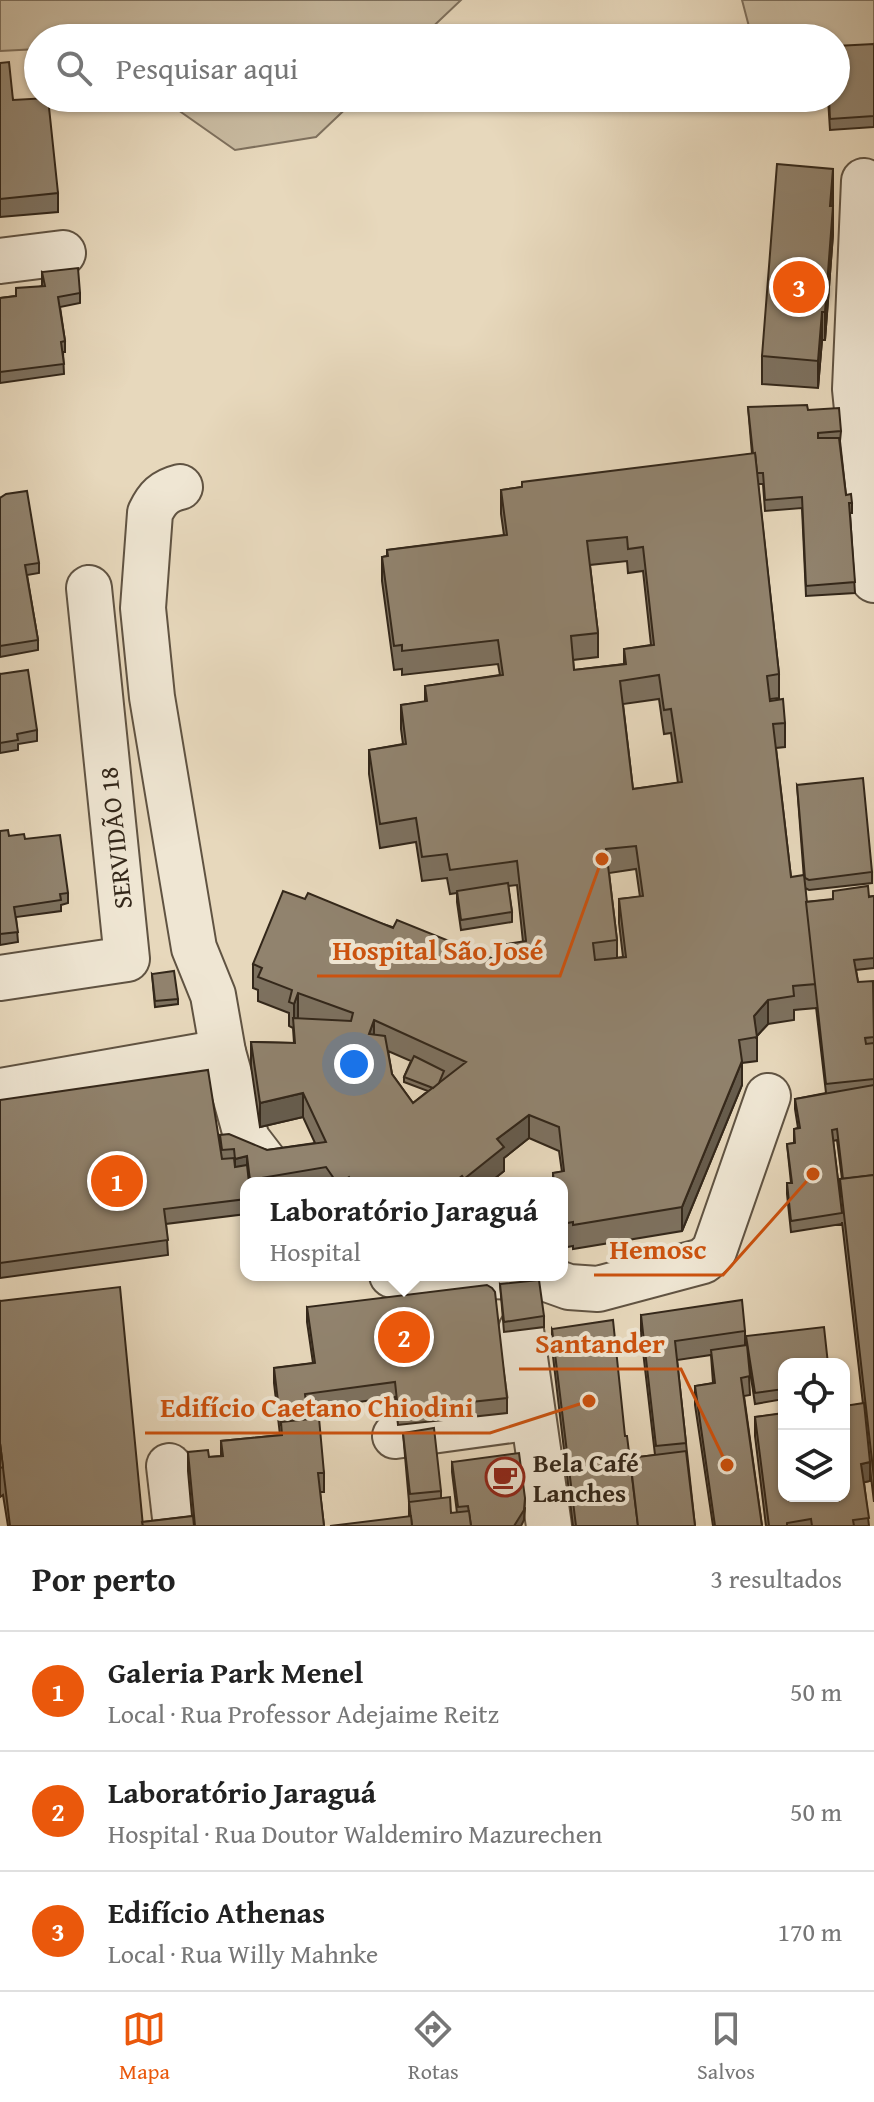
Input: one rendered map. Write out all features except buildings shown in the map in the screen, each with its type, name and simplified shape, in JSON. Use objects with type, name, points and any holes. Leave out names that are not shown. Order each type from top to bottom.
[{"type":"street","points":[[864,181],[855,389],[874,580]]},
{"type":"street","points":[[0,261],[63,253]]},
{"type":"street","points":[[180,487],[166,490],[156,500],[150,513],[143,608],[154,710],[194,948],[213,995],[223,1052],[247,1139],[270,1169]]},
{"type":"street","name":"SERVIDÃO 18","points":[[0,978],[127,959],[89,588]]},
{"type":"street","points":[[0,1091],[223,1052]]},
{"type":"street","points":[[552,1281],[569,1287],[598,1289],[703,1261],[714,1251],[768,1096]]},
{"type":"street","points":[[413,1281],[519,1311]]},
{"type":"street","points":[[538,1281],[519,1311],[549,1526]]},
{"type":"street","points":[[395,1436],[533,1417]]},
{"type":"street","points":[[169,1466],[175,1518]]},
{"type":"shaded area","points":[[0,0],[461,0],[436,24],[24,24],[24,50],[0,51]]},
{"type":"shaded area","points":[[742,0],[874,0],[874,44],[850,48],[850,24],[748,24]]},
{"type":"shaded area","points":[[181,112],[342,112],[316,137],[235,150]]},
{"type":"place","name":"Edifício Athenas","points":[[799,287]]},
{"type":"place","name":"Hospital São José","points":[[602,859]]},
{"type":"place","name":"Hemosc","points":[[813,1174]]},
{"type":"place","name":"Galeria Park Menel","points":[[117,1181]]},
{"type":"place","name":"Laboratório Jaraguá","points":[[404,1337]]},
{"type":"place","name":"Edifício Caetano Chiodini","points":[[589,1401]]},
{"type":"place","name":"Santander","points":[[727,1465]]},
{"type":"place","name":"Bela Café Lanches","points":[[505,1477]]}]
